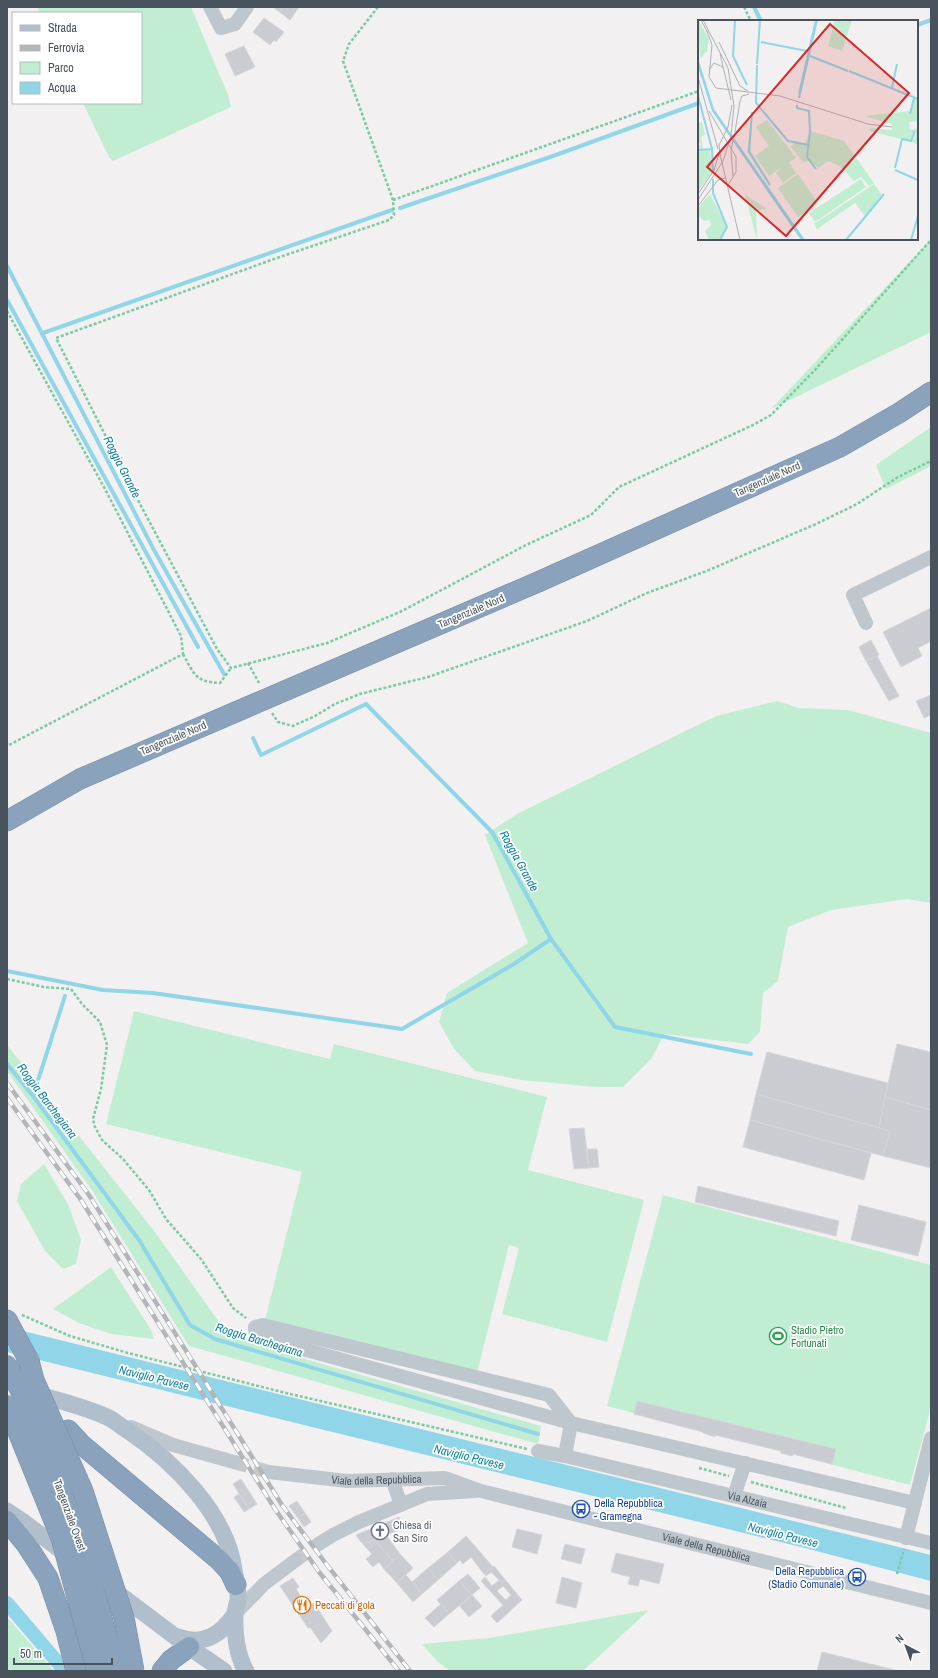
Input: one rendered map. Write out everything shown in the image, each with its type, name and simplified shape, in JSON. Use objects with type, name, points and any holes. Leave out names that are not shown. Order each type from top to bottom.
[{"type":"highway","name":"Tangenziale Nord","points":[[7,821],[80,779],[530,585],[840,447],[899,414],[931,392]]},
{"type":"highway","points":[[14,1317],[29,1360],[34,1380],[83,1491],[124,1618],[134,1671]]},
{"type":"highway","points":[[29,1360],[68,1430],[82,1444],[219,1560],[230,1572],[236,1585]]},
{"type":"highway","name":"Tangenziale Ovest","points":[[7,1365],[28,1405],[82,1547],[113,1658],[115,1671]]},
{"type":"highway","name":"Tangenziale Ovest","points":[[7,1405],[61,1538],[97,1671]]},
{"type":"highway","points":[[7,1505],[26,1544],[48,1578],[66,1631],[76,1671]]},
{"type":"highway","points":[[162,1671],[172,1660],[195,1643]]},
{"type":"main road","points":[[7,1385],[108,1417],[145,1442],[176,1468],[203,1502],[219,1525],[228,1545],[233,1562],[238,1599],[234,1614],[227,1626],[215,1636],[195,1643]]},
{"type":"main road","points":[[12,1518],[172,1634],[195,1643],[224,1671]]},
{"type":"main road","points":[[234,1614],[236,1635],[240,1654],[246,1671]]},
{"type":"street","points":[[210,7],[221,28],[235,24],[248,7]]},
{"type":"street","points":[[866,623],[853,595],[931,557]]},
{"type":"street","points":[[565,1456],[571,1423],[549,1395],[263,1325],[255,1326],[256,1336],[571,1423],[915,1503]]},
{"type":"street","points":[[108,1417],[173,1445],[234,1462]]},
{"type":"street","points":[[906,1538],[931,1438]]},
{"type":"street","name":"Via Alzaia","points":[[538,1451],[565,1456],[931,1543]]},
{"type":"street","points":[[734,1496],[745,1463]]},
{"type":"street","name":"Viale della Repubblica","points":[[269,1472],[347,1481],[445,1478],[481,1491],[931,1603]]},
{"type":"street","points":[[392,1479],[401,1505]]},
{"type":"street","name":"Viale della Repubblica","points":[[320,1543],[333,1534],[359,1522],[427,1494],[481,1491]]},
{"type":"street","points":[[234,1614],[264,1584],[296,1560]]},
{"type":"path","points":[[231,668],[217,649],[140,504],[56,338],[274,259],[389,220],[394,215],[393,200],[343,61],[349,44],[378,7]]},
{"type":"path","points":[[744,7],[750,20]]},
{"type":"path","points":[[393,200],[698,91]]},
{"type":"path","points":[[7,311],[105,489],[182,636],[183,654],[196,676],[208,682],[220,683],[231,668],[327,643],[402,611],[526,545],[591,515],[619,487],[753,425],[771,415],[820,364],[931,240]]},
{"type":"path","points":[[270,710],[278,722],[293,726],[315,716],[335,704],[360,694],[428,677],[587,620],[648,593],[709,570],[816,524],[857,504],[898,477],[931,461]]},
{"type":"path","points":[[7,746],[183,654]]},
{"type":"path","points":[[248,663],[258,683]]},
{"type":"path","points":[[7,979],[44,988],[71,989],[82,1004],[100,1022],[107,1045],[101,1089],[93,1119],[102,1140],[149,1190],[166,1219],[201,1259],[233,1308],[249,1319],[255,1326]]},
{"type":"path","points":[[14,1317],[70,1336],[135,1355],[286,1394],[538,1451]]},
{"type":"path","points":[[897,1574],[902,1556]]},
{"type":"green space","points":[[37,7],[191,7],[228,95],[231,107],[113,161],[109,157],[83,104],[142,104],[142,12],[40,12]]},
{"type":"green space","points":[[931,239],[931,332],[771,409]]},
{"type":"green space","points":[[931,427],[931,466],[886,489],[876,465]]},
{"type":"green space","points":[[777,701],[799,708],[848,710],[931,733],[931,903],[907,899],[831,910],[788,927],[778,981],[763,993],[760,1032],[748,1044],[664,1034],[652,1058],[623,1087],[596,1087],[521,1080],[475,1071],[454,1049],[439,1022],[447,993],[528,943],[485,835],[517,814],[716,716]]},
{"type":"green space","points":[[134,1011],[330,1059],[334,1044],[547,1097],[528,1170],[644,1200],[607,1342],[502,1314],[519,1248],[509,1245],[477,1373],[265,1320],[302,1172],[106,1124]]},
{"type":"green space","points":[[7,1045],[155,1232],[219,1322],[246,1338],[270,1349],[541,1426],[538,1444],[189,1346],[91,1189],[7,1071]]},
{"type":"green space","points":[[44,1164],[68,1204],[81,1240],[76,1264],[63,1269],[45,1251],[17,1201],[21,1184]]},
{"type":"green space","name":"Stadio Pietro Fortunati","points":[[663,1195],[931,1265],[931,1407],[910,1485],[607,1406]]},
{"type":"green space","points":[[111,1267],[151,1330],[154,1339],[111,1334],[79,1323],[53,1309]]},
{"type":"green space","points":[[649,1610],[583,1671],[450,1671],[437,1661],[422,1644],[489,1638]]},
{"type":"green space","points":[[7,1617],[54,1671],[7,1671]]},
{"type":"water","name":"Naviglio Pavese","points":[[7,1327],[931,1555],[931,1581],[801,1547],[7,1352]]},
{"type":"building","points":[[273,7],[299,7],[290,20]]},
{"type":"building","points":[[264,18],[284,32],[276,42],[274,40],[270,45],[253,32]]},
{"type":"building","points":[[244,46],[255,67],[235,76],[225,54]]},
{"type":"building","points":[[931,608],[931,641],[918,648],[922,656],[901,667],[883,632]]},
{"type":"building","points":[[871,640],[879,655],[866,661],[859,647]]},
{"type":"building","points":[[877,656],[899,696],[889,701],[866,661]]},
{"type":"building","points":[[931,695],[931,715],[924,718],[916,701]]},
{"type":"building","points":[[897,1044],[931,1052],[931,1110],[885,1097]]},
{"type":"building","points":[[767,1052],[888,1083],[879,1128],[756,1094]]},
{"type":"building","points":[[756,1094],[890,1131],[883,1156],[750,1120]]},
{"type":"building","points":[[885,1097],[931,1110],[931,1168],[883,1156],[890,1131],[879,1128]]},
{"type":"building","points":[[750,1120],[871,1153],[864,1180],[743,1147]]},
{"type":"building","points":[[584,1128],[589,1168],[574,1169],[569,1129]]},
{"type":"building","points":[[587,1149],[597,1149],[599,1167],[589,1168]]},
{"type":"building","points":[[698,1186],[839,1221],[836,1236],[695,1202]]},
{"type":"building","points":[[859,1205],[926,1222],[918,1256],[851,1240]]},
{"type":"building","points":[[637,1401],[836,1449],[832,1464],[793,1454],[792,1456],[781,1453],[781,1451],[715,1435],[715,1437],[703,1432],[634,1414]]},
{"type":"building","points":[[241,1479],[257,1504],[249,1509],[233,1484]]},
{"type":"building","points":[[239,1494],[249,1509],[244,1512],[234,1497]]},
{"type":"building","points":[[297,1501],[305,1513],[298,1518],[289,1506]]},
{"type":"building","points":[[305,1513],[311,1522],[304,1527],[298,1518]]},
{"type":"building","name":"Chiesa di San Siro","points":[[399,1517],[404,1528],[363,1544],[356,1535]]},
{"type":"building","points":[[517,1529],[542,1535],[537,1554],[512,1547]]},
{"type":"building","points":[[386,1535],[400,1554],[393,1561],[374,1540]]},
{"type":"building","points":[[466,1536],[493,1567],[484,1574],[471,1557],[463,1564],[460,1560],[457,1563],[448,1552]]},
{"type":"building","points":[[374,1540],[393,1561],[384,1569],[379,1562],[373,1567],[366,1559],[372,1554],[368,1550],[373,1546],[369,1542]]},
{"type":"building","points":[[369,1542],[373,1546],[368,1550],[363,1544]]},
{"type":"building","points":[[565,1544],[585,1549],[581,1564],[561,1559]]},
{"type":"building","points":[[448,1552],[457,1563],[438,1580],[428,1568]]},
{"type":"building","points":[[616,1553],[664,1564],[659,1584],[640,1579],[638,1586],[628,1584],[630,1577],[611,1572]]},
{"type":"building","points":[[400,1554],[413,1568],[397,1583],[384,1569]]},
{"type":"building","points":[[494,1566],[522,1600],[497,1623],[491,1616],[503,1605],[481,1581],[485,1577],[492,1586],[499,1580],[491,1572],[486,1576],[484,1574]],"holes":[[[503,1586],[511,1595],[506,1600],[497,1591]]]},
{"type":"building","points":[[428,1568],[438,1580],[422,1594],[412,1582]]},
{"type":"building","points":[[468,1574],[480,1588],[472,1595],[459,1581]]},
{"type":"building","points":[[406,1575],[422,1594],[413,1602],[397,1583]]},
{"type":"building","points":[[562,1577],[582,1583],[576,1608],[556,1603]]},
{"type":"building","points":[[293,1578],[299,1587],[296,1589],[308,1608],[314,1603],[332,1631],[321,1643],[310,1627],[308,1628],[280,1586]]},
{"type":"building","points":[[459,1581],[472,1595],[449,1614],[437,1600]]},
{"type":"building","points":[[472,1595],[482,1606],[469,1617],[460,1606]]},
{"type":"building","points":[[441,1604],[449,1614],[434,1627],[425,1618]]},
{"type":"building","points":[[822,1652],[899,1671],[817,1671]]},
{"type":"waterway","points":[[754,7],[760,20]]},
{"type":"waterway","points":[[918,25],[931,20]]},
{"type":"waterway","points":[[400,208],[553,156],[698,103]]},
{"type":"waterway","points":[[43,333],[392,210]]},
{"type":"waterway","name":"Roggia Grande","points":[[7,266],[154,550],[224,674]]},
{"type":"waterway","points":[[7,300],[198,647]]},
{"type":"waterway","name":"Roggia Grande","points":[[253,738],[261,755],[366,704],[492,832],[551,939],[615,1027],[751,1054]]},
{"type":"waterway","points":[[7,971],[103,990],[153,993],[402,1029],[514,964],[551,939]]},
{"type":"waterway","points":[[33,1096],[65,996]]},
{"type":"waterway","name":"Roggia Barchegiana","points":[[7,1064],[33,1096],[139,1240],[190,1325],[215,1339],[538,1434]]},
{"type":"waterway","points":[[7,1603],[65,1671]]},
{"type":"tunnel","points":[[234,1462],[269,1472]]},
{"type":"tunnel","points":[[296,1560],[320,1543]]},
{"type":"railway","points":[[7,1083],[89,1195],[282,1505],[410,1671]]},
{"type":"railway","points":[[7,1098],[81,1200],[275,1509],[319,1572],[399,1671]]},
{"type":"place","name":"Stadio Pietro Fortunati","points":[[778,1336]]},
{"type":"place","name":"Della Repubblica - Gramegna","points":[[581,1509]]},
{"type":"place","name":"Chiesa di San Siro","points":[[380,1531]]},
{"type":"place","name":"Della Repubblica (Stadio Comunale)","points":[[857,1577]]},
{"type":"place","name":"Peccati di gola","points":[[302,1605]]}]
